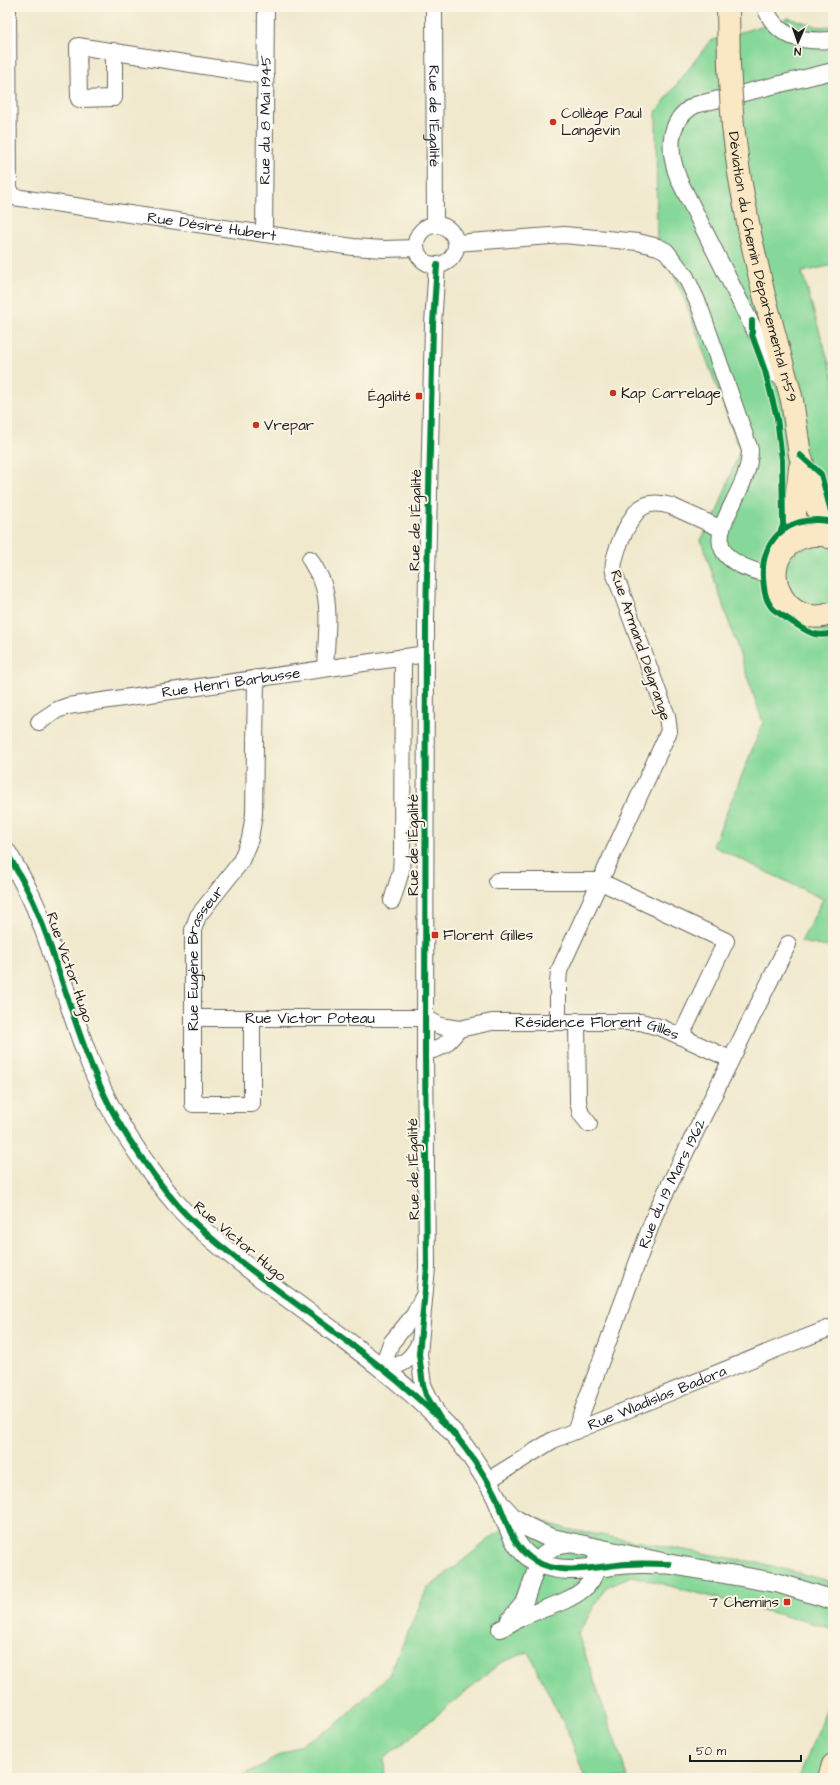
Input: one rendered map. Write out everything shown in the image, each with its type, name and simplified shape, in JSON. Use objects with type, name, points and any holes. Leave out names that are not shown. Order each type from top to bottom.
[{"type":"main road","name":"Déviation du Chemin Départemental n°59","points":[[728,7],[729,66],[733,126],[739,173],[754,254],[789,386],[795,415],[800,455],[816,505],[831,538]]},
{"type":"main road","name":"Déviation du Chemin Départemental n°59","points":[[775,576],[779,558],[786,548],[793,524],[797,503],[800,455]]},
{"type":"main road","points":[[786,548],[795,541],[806,536],[818,535],[831,538]]},
{"type":"main road","points":[[775,576],[777,588],[786,603],[795,611],[823,615],[833,629]]},
{"type":"main road","points":[[829,1778],[833,1766]]},
{"type":"street","points":[[8,7],[8,196]]},
{"type":"street","name":"Rue du 8 Mai 1945","points":[[264,234],[266,7]]},
{"type":"street","name":"Rue de l'Égalité","points":[[434,7],[435,225]]},
{"type":"street","points":[[764,7],[776,26],[788,35],[804,40],[833,40]]},
{"type":"street","points":[[114,51],[266,76]]},
{"type":"street","points":[[795,415],[768,352],[679,180],[672,155],[672,136],[677,120],[687,109],[695,104],[833,71]]},
{"type":"street","name":"Rue Désiré Hubert","points":[[8,196],[353,247],[384,249],[416,248]]},
{"type":"street","points":[[435,225],[443,226],[450,230],[456,243],[455,251],[452,257],[446,262],[438,265],[429,264],[418,254],[416,248],[416,242],[420,234],[426,228],[435,225]]},
{"type":"street","points":[[456,243],[564,235],[643,243],[658,247],[672,257],[686,277],[699,305],[749,443],[749,464],[722,530],[721,537],[723,550],[732,561],[751,570],[775,576]]},
{"type":"street","name":"Rue de l'Égalité","points":[[438,265],[433,324],[426,654],[425,1051],[427,1268],[426,1292],[420,1342],[420,1364],[423,1385],[441,1420]]},
{"type":"street","name":"Rue Armand Delgrange","points":[[558,1022],[559,971],[599,881],[667,736],[669,726],[667,716],[612,568],[614,559],[632,516],[641,508],[651,504],[664,504],[671,506],[722,530]]},
{"type":"street","points":[[310,559],[325,592],[325,668]]},
{"type":"street","name":"Rue Henri Barbusse","points":[[39,722],[56,710],[68,706],[426,654]]},
{"type":"street","points":[[392,901],[401,871],[402,855],[403,657]]},
{"type":"street","name":"Rue Eugène Brasseur","points":[[252,1018],[252,1104],[193,1104],[193,930],[196,921],[240,863],[247,848],[252,830],[254,814],[256,678]]},
{"type":"street","name":"Rue Victor Hugo","points":[[7,853],[37,912],[81,1041],[96,1080],[111,1109],[136,1150],[176,1202],[205,1232],[301,1309],[382,1368],[441,1420],[464,1448],[487,1481],[499,1502]]},
{"type":"street","points":[[497,881],[599,881],[726,941],[681,1036]]},
{"type":"street","name":"Rue du 19 Mars 1962","points":[[575,1431],[656,1212],[730,1059],[788,944]]},
{"type":"street","name":"Rue Victor Poteau","points":[[193,1018],[426,1018]]},
{"type":"street","name":"Résidence Florent Gilles","points":[[426,1018],[440,1026],[459,1029],[492,1022],[641,1022],[652,1024],[681,1036],[730,1059]]},
{"type":"street","points":[[577,1021],[578,1102],[581,1114],[589,1124]]},
{"type":"street","points":[[425,1051],[432,1051],[443,1047],[459,1029]]},
{"type":"street","name":"Rue de l'Égalité","points":[[420,1342],[406,1362],[396,1366],[382,1368],[391,1343],[414,1315],[426,1292]]},
{"type":"street","name":"Rue Wladislas Badora","points":[[487,1481],[544,1444],[833,1327]]},
{"type":"street","points":[[499,1502],[512,1517],[532,1530],[550,1538],[669,1564],[778,1583],[833,1600]]},
{"type":"street","points":[[499,1502],[506,1523],[515,1541],[528,1556],[538,1563],[557,1569],[596,1568],[628,1564],[669,1564]]},
{"type":"street","points":[[585,1545],[596,1557],[596,1568],[594,1575],[586,1587],[572,1598],[525,1616],[500,1629],[526,1601],[538,1563],[547,1551],[554,1547],[585,1545]]},
{"type":"green space","points":[[789,18],[820,27],[833,26],[833,265],[802,272],[833,377],[833,948],[801,942],[823,899],[713,846],[763,723],[701,540],[717,512],[740,450],[684,298],[670,266],[657,255],[656,112],[710,41]]},
{"type":"green space","points":[[522,1513],[566,1529],[764,1564],[833,1582],[833,1631],[831,1628],[632,1576],[606,1587],[578,1634],[628,1778],[585,1778],[568,1732],[528,1652],[500,1663],[384,1759],[385,1778],[238,1778],[335,1726],[389,1675],[427,1589]]},
{"type":"green space","points":[[833,1694],[833,1778],[799,1778]]},
{"type":"cycle path","points":[[437,265],[433,324],[426,618],[425,1051],[427,1268],[419,1354],[423,1385],[426,1395],[441,1420]]},
{"type":"cycle path","points":[[752,321],[752,335],[765,371],[777,418],[782,460],[783,525],[781,531]]},
{"type":"cycle path","points":[[800,455],[821,474],[833,519]]},
{"type":"cycle path","points":[[833,522],[819,520],[805,521],[782,531],[774,539],[767,550],[763,578],[764,591],[770,606],[773,609],[812,633],[822,635],[833,633]]},
{"type":"cycle path","points":[[7,853],[24,882],[35,905],[49,941],[87,1055],[112,1110],[146,1164],[180,1208],[228,1252],[375,1362],[440,1419],[455,1435],[475,1462],[493,1491],[509,1529],[519,1547],[526,1555],[546,1566],[569,1570],[627,1564],[669,1564]]},
{"type":"place","name":"Collège Paul Langevin","points":[[553,122]]},
{"type":"place","name":"Kap Carrelage","points":[[613,393]]},
{"type":"place","name":"Égalité","points":[[419,396]]},
{"type":"place","name":"Vrepar","points":[[256,425]]},
{"type":"place","name":"Florent Gilles","points":[[435,935]]},
{"type":"place","name":"7 Chemins","points":[[787,1602]]}]
